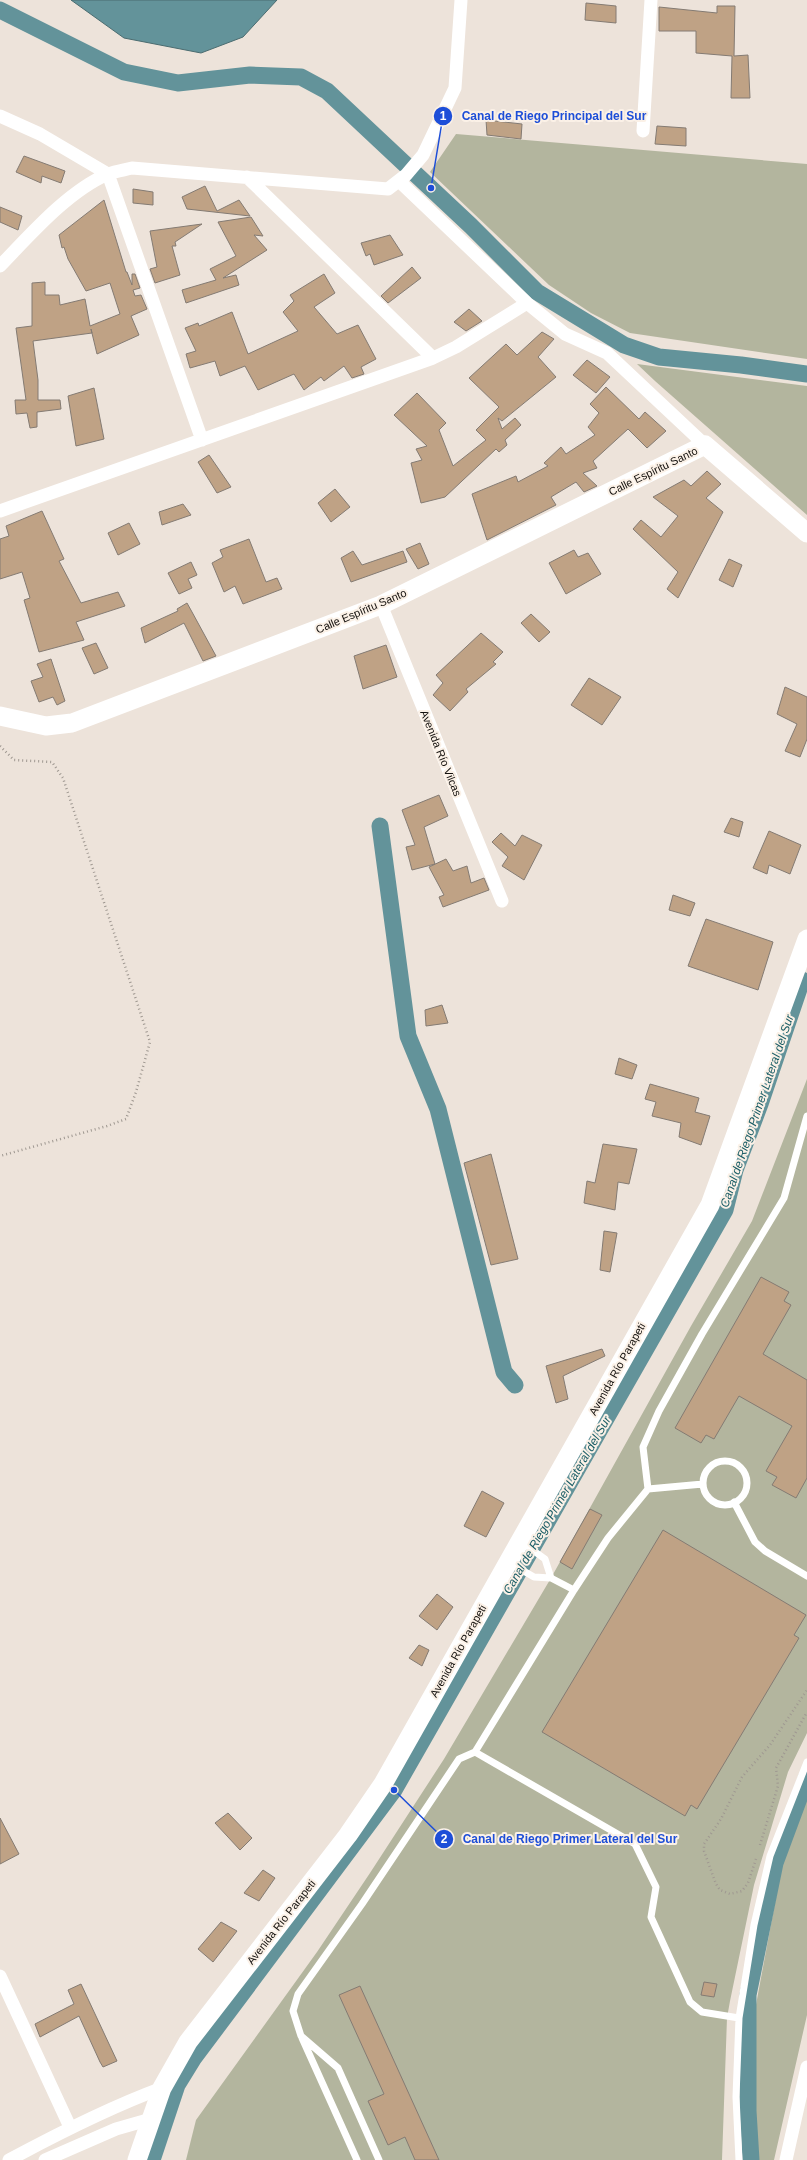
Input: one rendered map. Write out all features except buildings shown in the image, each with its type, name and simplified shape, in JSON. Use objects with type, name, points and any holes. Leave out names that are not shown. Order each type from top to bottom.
[{"type":"street","points":[[0,266],[54,212],[74,195],[108,174],[132,168],[247,176],[388,189],[402,178],[423,155],[455,88],[461,0]]},
{"type":"street","points":[[643,131],[651,0]]},
{"type":"street","points":[[0,116],[40,134],[108,174],[202,440]]},
{"type":"street","points":[[247,176],[433,358]]},
{"type":"street","points":[[402,178],[526,303],[565,334],[588,346],[607,353],[705,445],[807,533]]},
{"type":"street","points":[[0,511],[433,358],[456,347],[526,303]]},
{"type":"street","name":"Calle Espíritu Santo","points":[[0,716],[46,726],[72,723],[381,605],[705,445]]},
{"type":"street","name":"Avenida Río Vilcas","points":[[381,605],[502,901]]},
{"type":"street","name":"Avenida Río Parapeti","points":[[137,2160],[162,2088],[188,2042],[348,1835],[383,1784],[710,1205],[803,959],[807,939]]},
{"type":"street","points":[[0,1976],[70,2127]]},
{"type":"street","points":[[786,2160],[807,2067]]},
{"type":"street","points":[[9,2160],[70,2127],[162,2088]]},
{"type":"street","points":[[45,2160],[116,2128],[151,2119]]},
{"type":"lane","points":[[648,1489],[643,1447],[659,1411],[702,1334],[784,1198],[807,1116]]},
{"type":"lane","points":[[731,1462],[743,1470],[746,1484],[740,1498],[734,1502],[719,1504],[713,1501],[704,1490],[703,1484],[706,1471],[716,1463],[731,1462]]},
{"type":"lane","points":[[357,2160],[301,2036],[293,2011],[298,1994],[362,1904],[458,1759],[474,1752],[574,1590],[608,1538],[648,1489],[703,1484]]},
{"type":"lane","points":[[734,1502],[755,1542],[765,1551],[807,1576]]},
{"type":"lane","points":[[520,1541],[545,1559],[551,1578]]},
{"type":"lane","points":[[508,1562],[534,1577],[551,1578],[574,1590]]},
{"type":"lane","points":[[474,1752],[635,1844],[656,1887],[651,1917],[690,2002],[702,2012],[740,2018]]},
{"type":"lane","points":[[739,2160],[736,2097],[740,2018],[754,1925],[770,1856],[807,1762]]},
{"type":"lane","points":[[301,2036],[338,2068],[379,2160]]},
{"type":"path","points":[[0,746],[14,760],[52,762],[63,778],[150,1042],[136,1092],[126,1119],[107,1126],[0,1156]]},
{"type":"path","points":[[758,1853],[748,1883],[742,1891],[730,1894],[720,1890],[716,1884],[704,1852],[704,1844],[721,1818],[742,1777],[770,1745],[807,1690]]},
{"type":"path","points":[[760,1846],[778,1786],[776,1768],[807,1712]]},
{"type":"green space","points":[[456,134],[807,164],[807,359],[630,333],[591,313],[549,285],[430,172]]},
{"type":"green space","points":[[637,364],[807,386],[807,515],[655,381]]},
{"type":"green space","points":[[807,1079],[807,1733],[788,1772],[754,1885],[730,2001],[727,2018],[722,2160],[186,2160],[196,2120],[317,1952],[370,1873],[444,1759],[551,1578],[691,1326],[752,1221]]},
{"type":"green space","points":[[807,1795],[807,2015],[774,2160],[756,2160],[753,2062],[755,2010],[782,1865]]},
{"type":"water","points":[[71,0],[277,0],[243,37],[201,53],[124,38]]},
{"type":"waterway","points":[[0,10],[124,72],[178,83],[250,75],[301,77],[327,91],[471,226],[537,292],[624,345],[659,357],[741,365],[807,374]]},
{"type":"waterway","points":[[380,826],[408,1036],[438,1109],[504,1372],[515,1385]]},
{"type":"waterway","name":"Canal de Riego Primer Lateral del Sur","points":[[152,2160],[177,2085],[193,2059],[394,1790],[725,1210],[735,1170],[760,1104],[802,980]]},
{"type":"waterway","points":[[751,2160],[748,2111],[748,1995],[775,1863],[807,1777]]},
{"type":"place","name":"Canal de Riego Principal del Sur","points":[[431,188]]},
{"type":"place","name":"Canal de Riego Primer Lateral del Sur","points":[[394,1790]]}]
